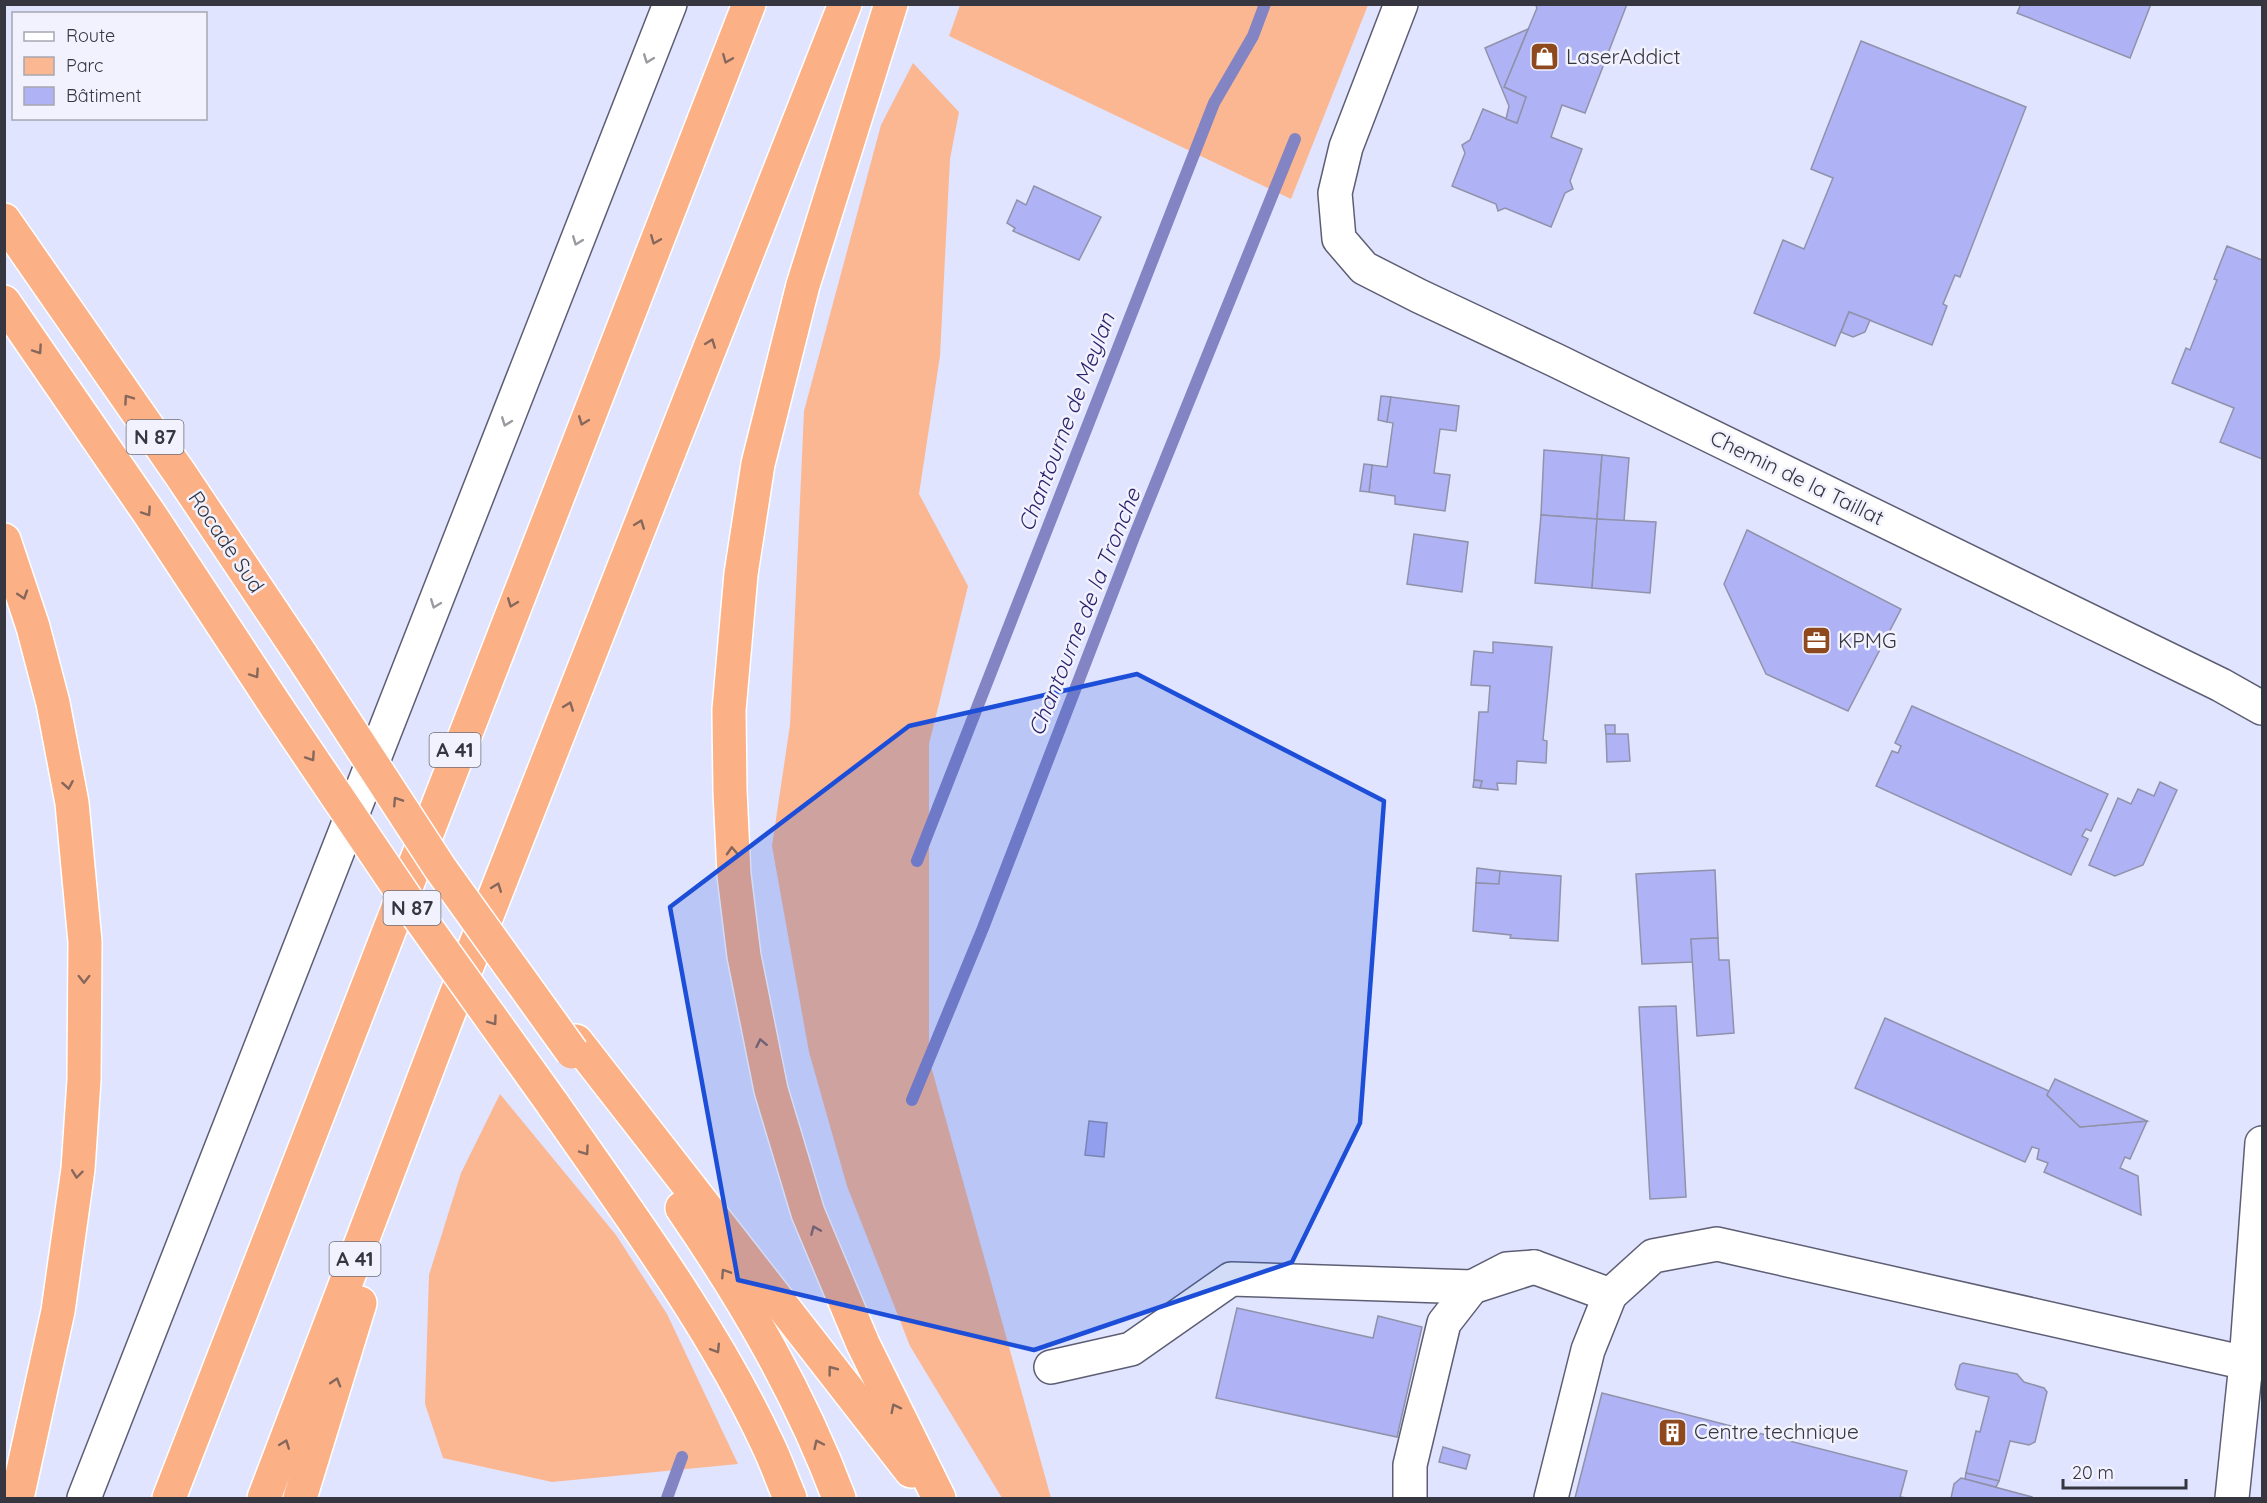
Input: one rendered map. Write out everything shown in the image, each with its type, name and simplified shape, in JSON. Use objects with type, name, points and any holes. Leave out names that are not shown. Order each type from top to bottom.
[{"type":"highway","name":"A 41","points":[[170,1498],[326,1083],[478,690],[749,4]]},
{"type":"highway","name":"A 41","points":[[264,1498],[446,1020],[845,4]]},
{"type":"highway","points":[[891,4],[803,285],[758,464],[741,574],[729,710],[730,792],[734,875],[744,956],[774,1101],[808,1213],[863,1344],[939,1498]]},
{"type":"highway","name":"Rocade Sud","points":[[4,220],[181,475],[440,868],[574,1047]]},
{"type":"highway","name":"N 87","points":[[4,302],[411,906],[638,1227],[736,1381],[768,1444],[790,1498]]},
{"type":"highway","points":[[4,540],[33,627],[53,703],[72,803],[85,942],[84,1080],[78,1169],[58,1311],[17,1498]]},
{"type":"highway","points":[[300,1498],[446,1020]]},
{"type":"highway","points":[[574,1047],[743,1301],[781,1367],[820,1449],[838,1498]]},
{"type":"highway","points":[[574,1047],[933,1498]]},
{"type":"street","points":[[84,1498],[670,4]]},
{"type":"street","name":"Chemin de la Taillat","points":[[1401,4],[1346,147],[1335,193],[1339,239],[1364,268],[2262,708]]},
{"type":"street","points":[[2232,1498],[2254,1364],[2262,1143]]},
{"type":"street","points":[[1551,1498],[1588,1350],[1610,1295],[1653,1256],[1717,1244],[2254,1364]]},
{"type":"street","points":[[1403,1496],[1444,1323],[1472,1287],[1507,1269],[1534,1267],[1610,1295]]},
{"type":"street","points":[[1051,1367],[1131,1350],[1231,1280],[1472,1287]]},
{"type":"highlighted area","points":[[1137,674],[1384,801],[1360,1123],[1292,1262],[1034,1350],[738,1280],[670,907],[909,726]]},
{"type":"green space","points":[[960,4],[1368,5],[1291,199],[949,36]]},
{"type":"green space","points":[[913,63],[959,112],[950,159],[940,356],[919,494],[968,586],[929,744],[929,1059],[1051,1498],[1002,1498],[910,1346],[847,1186],[809,1052],[772,846],[790,725],[804,411],[881,125]]},
{"type":"green space","points":[[500,1094],[616,1235],[667,1314],[738,1464],[552,1482],[443,1458],[425,1404],[429,1275],[461,1173]]},
{"type":"building","points":[[1535,4],[1627,4],[1585,113],[1562,105],[1551,137],[1582,149],[1570,181],[1573,189],[1565,193],[1551,227],[1505,208],[1498,211],[1496,204],[1452,186],[1465,153],[1462,145],[1470,140],[1483,109],[1517,123],[1526,97],[1504,87],[1537,8]]},
{"type":"building","points":[[2021,4],[2151,4],[2130,58],[2017,13]]},
{"type":"building","points":[[1528,29],[1504,87],[1526,97],[1517,123],[1506,119],[1509,106],[1485,48]]},
{"type":"building","points":[[1861,41],[2026,107],[1960,277],[1955,275],[1943,304],[1947,306],[1932,345],[1849,312],[1835,346],[1754,313],[1783,240],[1804,249],[1833,178],[1811,169]]},
{"type":"building","points":[[1034,186],[1101,217],[1079,260],[1013,231],[1015,228],[1007,223],[1017,200],[1026,205]]},
{"type":"building","points":[[2227,246],[2262,260],[2262,459],[2220,442],[2234,408],[2172,383],[2186,348],[2190,350],[2217,280],[2214,279]]},
{"type":"building","points":[[1849,312],[1870,320],[1865,332],[1853,337],[1841,332]]},
{"type":"building","points":[[1381,396],[1391,397],[1387,422],[1378,420]]},
{"type":"building","points":[[1391,397],[1459,406],[1456,431],[1440,429],[1434,473],[1450,475],[1445,511],[1395,504],[1395,496],[1369,492],[1372,465],[1387,467],[1393,423],[1387,422]]},
{"type":"building","points":[[1544,450],[1602,455],[1597,519],[1541,515]]},
{"type":"building","points":[[1602,455],[1629,458],[1624,521],[1597,519]]},
{"type":"building","points":[[1364,464],[1372,465],[1369,492],[1360,491]]},
{"type":"building","points":[[1541,515],[1597,519],[1592,588],[1535,583]]},
{"type":"building","points":[[1597,519],[1656,522],[1650,593],[1592,588]]},
{"type":"building","name":"KPMG","points":[[1747,530],[1901,609],[1848,711],[1766,674],[1724,584]]},
{"type":"building","points":[[1414,534],[1468,542],[1462,592],[1407,584]]},
{"type":"building","points":[[1493,642],[1552,647],[1543,740],[1547,741],[1546,763],[1517,761],[1516,784],[1497,783],[1498,790],[1480,788],[1482,781],[1474,780],[1479,712],[1488,712],[1490,686],[1471,685],[1474,651],[1493,653]]},
{"type":"building","points":[[1912,706],[2108,794],[2091,831],[2086,829],[2082,836],[2088,839],[2071,875],[1876,786],[1892,751],[1898,753],[1901,746],[1895,743]]},
{"type":"building","points":[[1605,725],[1615,725],[1615,734],[1606,734]]},
{"type":"building","points":[[1606,734],[1628,734],[1630,761],[1607,762]]},
{"type":"building","points":[[1474,780],[1482,781],[1480,788],[1473,787]]},
{"type":"building","points":[[2160,782],[2177,790],[2143,865],[2115,876],[2089,865],[2118,798],[2131,804],[2138,789],[2154,796]]},
{"type":"building","points":[[1477,868],[1500,871],[1499,884],[1476,883]]},
{"type":"building","points":[[1715,870],[1718,938],[1691,939],[1693,962],[1642,964],[1636,874]]},
{"type":"building","points":[[1500,871],[1561,876],[1558,941],[1510,938],[1511,935],[1473,931],[1476,883],[1499,884]]},
{"type":"building","points":[[1718,938],[1719,960],[1729,960],[1734,1033],[1697,1036],[1691,939]]},
{"type":"building","points":[[1676,1006],[1686,1197],[1650,1199],[1639,1007]]},
{"type":"building","points":[[1885,1018],[2049,1091],[2047,1095],[2080,1127],[2147,1121],[2130,1159],[2125,1157],[2120,1168],[2138,1176],[2141,1215],[2044,1172],[2048,1163],[2037,1159],[2039,1149],[2032,1147],[2025,1162],[1855,1088]]},
{"type":"building","points":[[2055,1079],[2147,1121],[2080,1127],[2047,1095]]},
{"type":"building","points":[[1089,1121],[1107,1123],[1104,1157],[1085,1155]]},
{"type":"building","points":[[1237,1308],[1373,1338],[1378,1316],[1422,1327],[1397,1437],[1216,1398]]},
{"type":"building","points":[[1963,1363],[2017,1374],[2024,1382],[2044,1388],[2047,1392],[2035,1442],[2029,1445],[2010,1441],[1999,1481],[1966,1473],[1976,1431],[1980,1432],[1989,1397],[1957,1389],[1955,1385],[1960,1365]]},
{"type":"building","name":"Centre technique","points":[[1602,1393],[1907,1471],[1900,1497],[1907,1498],[1575,1498]]},
{"type":"building","points":[[1443,1447],[1470,1455],[1466,1469],[1439,1462]]},
{"type":"building","points":[[1966,1473],[1999,1481],[1996,1487],[1965,1479]]},
{"type":"building","points":[[1961,1478],[2033,1498],[1951,1498],[1954,1484]]},
{"type":"waterway","name":"Chantourne de Meylan","points":[[917,861],[1214,103],[1253,36],[1265,4]]},
{"type":"waterway","name":"Chantourne de la Tronche","points":[[912,1100],[983,928],[1134,537],[1295,139]]},
{"type":"waterway","name":"Chantourne de Meylan","points":[[667,1498],[682,1457]]},
{"type":"place","name":"LaserAddict","points":[[1545,57]]},
{"type":"place","name":"KPMG","points":[[1817,641]]},
{"type":"place","name":"Centre technique","points":[[1673,1432]]}]
